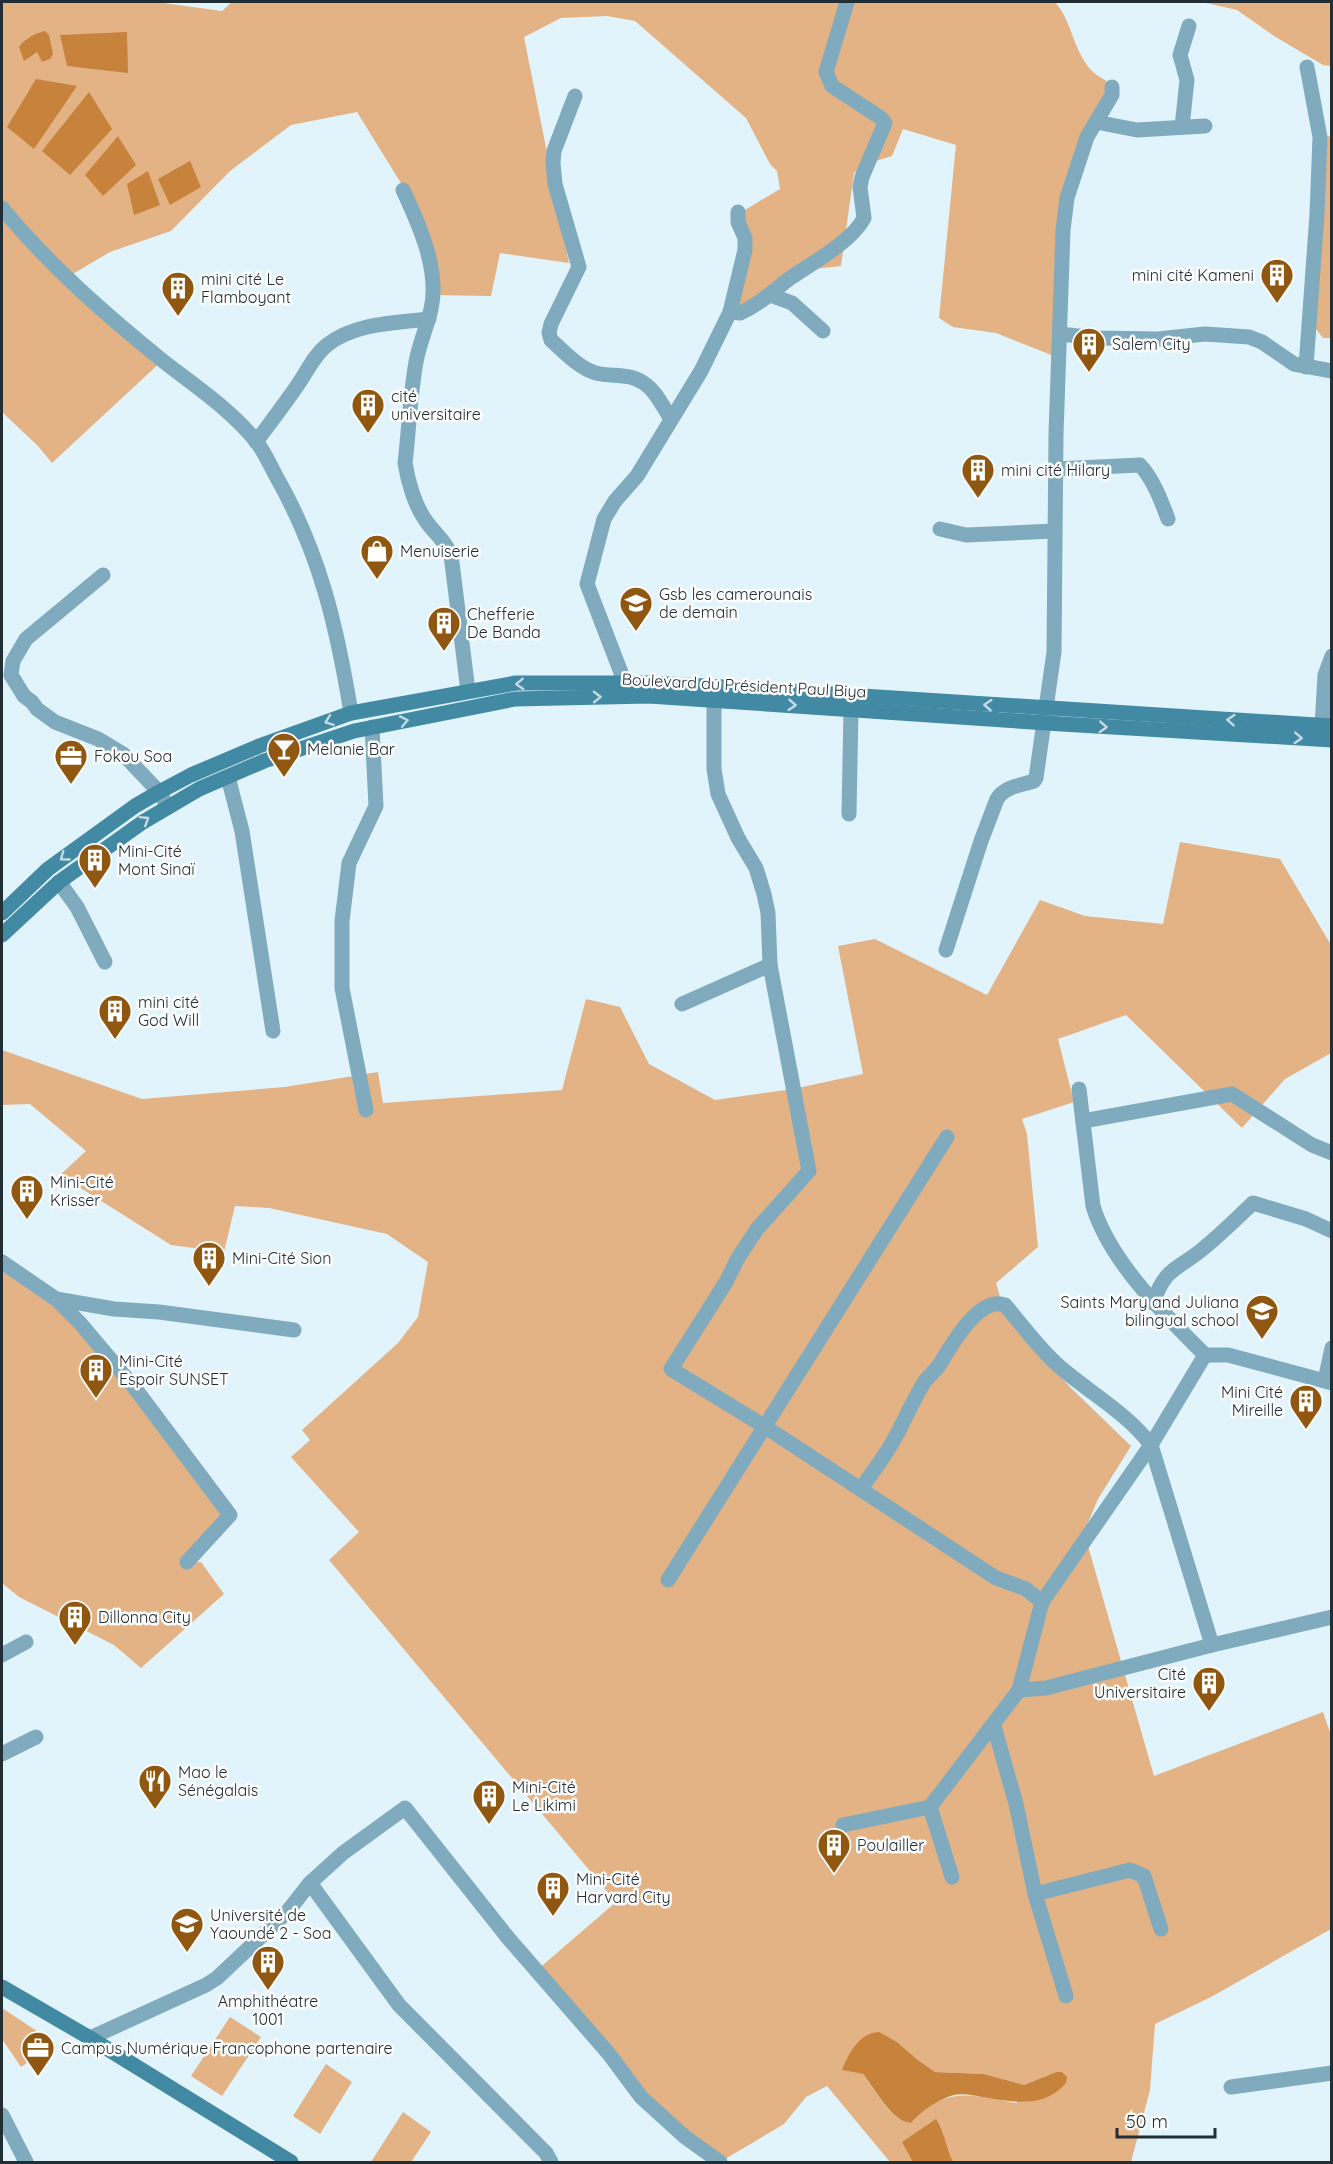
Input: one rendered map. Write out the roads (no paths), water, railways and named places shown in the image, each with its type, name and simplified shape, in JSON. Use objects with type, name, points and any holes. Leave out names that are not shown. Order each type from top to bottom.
[{"type":"main road","name":"Boulevard du Président Paul Biya","points":[[2,913],[48,869],[135,806],[191,775],[259,746],[351,713],[516,683],[625,683],[851,709],[1327,726]]},
{"type":"main road","name":"Boulevard du Président Paul Biya","points":[[2,935],[59,882],[142,822],[199,789],[264,761],[354,731],[515,699],[714,694],[1045,715],[1332,740]]},
{"type":"main road","points":[[2,1987],[90,2038],[291,2163]]},
{"type":"street","points":[[730,312],[740,313],[770,295],[833,249],[855,230],[864,218],[860,187],[862,177],[885,123],[881,118],[832,86],[826,72],[847,2]]},
{"type":"street","points":[[1182,127],[1188,80],[1180,55],[1189,26]]},
{"type":"street","points":[[1306,367],[1320,137],[1307,67]]},
{"type":"street","points":[[946,950],[981,842],[1000,793],[1034,781],[1036,778],[1053,652],[1060,262],[1067,198],[1087,137],[1112,95],[1112,87]]},
{"type":"street","points":[[575,96],[554,151],[553,163],[555,184],[579,267],[551,324],[549,333],[551,340],[588,369],[597,373],[625,376],[641,381],[650,388],[671,419]]},
{"type":"street","points":[[1096,122],[1129,129],[1205,126]]},
{"type":"street","points":[[403,190],[417,220],[426,248],[434,287],[429,319],[414,372],[405,463],[421,514],[451,555],[468,691]]},
{"type":"street","points":[[2,208],[66,278],[219,404],[256,442],[296,514],[319,573],[337,633],[351,713]]},
{"type":"street","points":[[625,683],[587,584],[604,519],[615,501],[637,476],[700,371],[730,312],[745,250],[745,238],[738,222],[738,212]]},
{"type":"street","points":[[770,295],[792,303],[823,331]]},
{"type":"street","points":[[256,442],[298,386],[315,357],[326,346],[341,336],[374,325],[429,319]]},
{"type":"street","points":[[1060,334],[1096,338],[1158,339],[1204,334],[1249,337],[1262,342],[1294,364],[1332,371]]},
{"type":"street","points":[[1056,469],[1140,465],[1161,500],[1168,519]]},
{"type":"street","points":[[940,529],[966,536],[1054,531]]},
{"type":"street","points":[[103,575],[27,639],[13,661],[11,675],[24,696],[32,702],[36,709],[55,722],[98,739],[123,754],[159,792],[168,807]]},
{"type":"street","points":[[1327,726],[1325,675],[1332,656]]},
{"type":"street","points":[[714,694],[714,769],[718,794],[761,882],[768,913],[770,965],[809,1171],[757,1229],[671,1369],[764,1426],[996,1578],[1026,1589],[1042,1602]]},
{"type":"street","points":[[849,814],[851,709]]},
{"type":"street","points":[[366,1110],[342,988],[342,921],[349,862],[376,806],[372,727]]},
{"type":"street","points":[[228,777],[242,831],[273,1031]]},
{"type":"street","points":[[59,882],[77,907],[105,962]]},
{"type":"street","points":[[682,1004],[770,965]]},
{"type":"street","points":[[1079,1089],[1096,1217],[1126,1268],[1153,1303],[1205,1355],[1228,1355],[1328,1382],[1332,1348]]},
{"type":"street","points":[[1083,1121],[1232,1094],[1312,1145],[1332,1153]]},
{"type":"street","points":[[668,1580],[947,1137]]},
{"type":"street","points":[[1153,1303],[1160,1284],[1172,1270],[1203,1250],[1253,1203],[1306,1219],[1332,1231]]},
{"type":"street","points":[[2,1262],[56,1299],[134,1387],[230,1515],[187,1562]]},
{"type":"street","points":[[56,1299],[114,1309],[159,1312],[294,1330]]},
{"type":"street","points":[[861,1490],[891,1446],[926,1380],[973,1317],[1000,1303],[1005,1305],[1057,1365],[1134,1424],[1151,1445],[1212,1645]]},
{"type":"street","points":[[843,1825],[930,1807],[994,1726],[1019,1690],[1042,1602],[1151,1445],[1205,1355]]},
{"type":"street","points":[[1019,1690],[1046,1688],[1332,1617]]},
{"type":"street","points":[[2,1655],[26,1642]]},
{"type":"street","points":[[994,1726],[1016,1804],[1035,1894],[1066,1996]]},
{"type":"street","points":[[2,1754],[36,1737]]},
{"type":"street","points":[[930,1807],[952,1877]]},
{"type":"street","points":[[90,2038],[217,1978],[288,1911],[310,1882],[343,1853],[405,1808],[509,1939],[609,2054],[641,2097],[685,2137],[720,2163]]},
{"type":"street","points":[[1035,1894],[1130,1870],[1144,1876],[1161,1929]]},
{"type":"street","points":[[310,1882],[399,2005],[546,2153],[551,2163]]},
{"type":"street","points":[[1231,2087],[1332,2073]]},
{"type":"street","points":[[2,2115],[26,2163]]},
{"type":"place","name":"mini cité Kameni","points":[[1277,304]]},
{"type":"place","name":"mini cité Le Flamboyant","points":[[178,317]]},
{"type":"place","name":"Salem City","points":[[1089,373]]},
{"type":"place","name":"cité universitaire","points":[[368,434]]},
{"type":"place","name":"mini cité Hilary","points":[[978,499]]},
{"type":"place","name":"Menuiserie","points":[[377,580]]},
{"type":"place","name":"Gsb les camerounais de demain","points":[[636,632]]},
{"type":"place","name":"Chefferie De Banda","points":[[444,652]]},
{"type":"place","name":"Melanie Bar","points":[[284,778]]},
{"type":"place","name":"Fokou Soa","points":[[71,785]]},
{"type":"place","name":"Mini-Cité Mont Sinaï","points":[[95,889]]},
{"type":"place","name":"mini cité God Will","points":[[115,1040]]},
{"type":"place","name":"Mini-Cité Krisser","points":[[27,1220]]},
{"type":"place","name":"Mini-Cité Sion","points":[[209,1287]]},
{"type":"place","name":"Saints Mary and Juliana bilingual school","points":[[1262,1340]]},
{"type":"place","name":"Mini-Cité Espoir SUNSET","points":[[96,1399]]},
{"type":"place","name":"Mini Cité Mireille","points":[[1306,1430]]},
{"type":"place","name":"Dillonna City","points":[[75,1646]]},
{"type":"place","name":"Cité Universitaire","points":[[1209,1712]]},
{"type":"place","name":"Mao le Sénégalais","points":[[155,1810]]},
{"type":"place","name":"Mini-Cité Le Likimi","points":[[489,1825]]},
{"type":"place","name":"Poulailler","points":[[834,1874]]},
{"type":"place","name":"Mini-Cité Harvard City","points":[[553,1917]]},
{"type":"place","name":"Université de Yaoundé 2 - Soa","points":[[187,1953]]},
{"type":"place","name":"Amphithéatre 1001","points":[[268,1991]]},
{"type":"place","name":"Campus Numérique Francophone partenaire","points":[[38,2077]]}]
